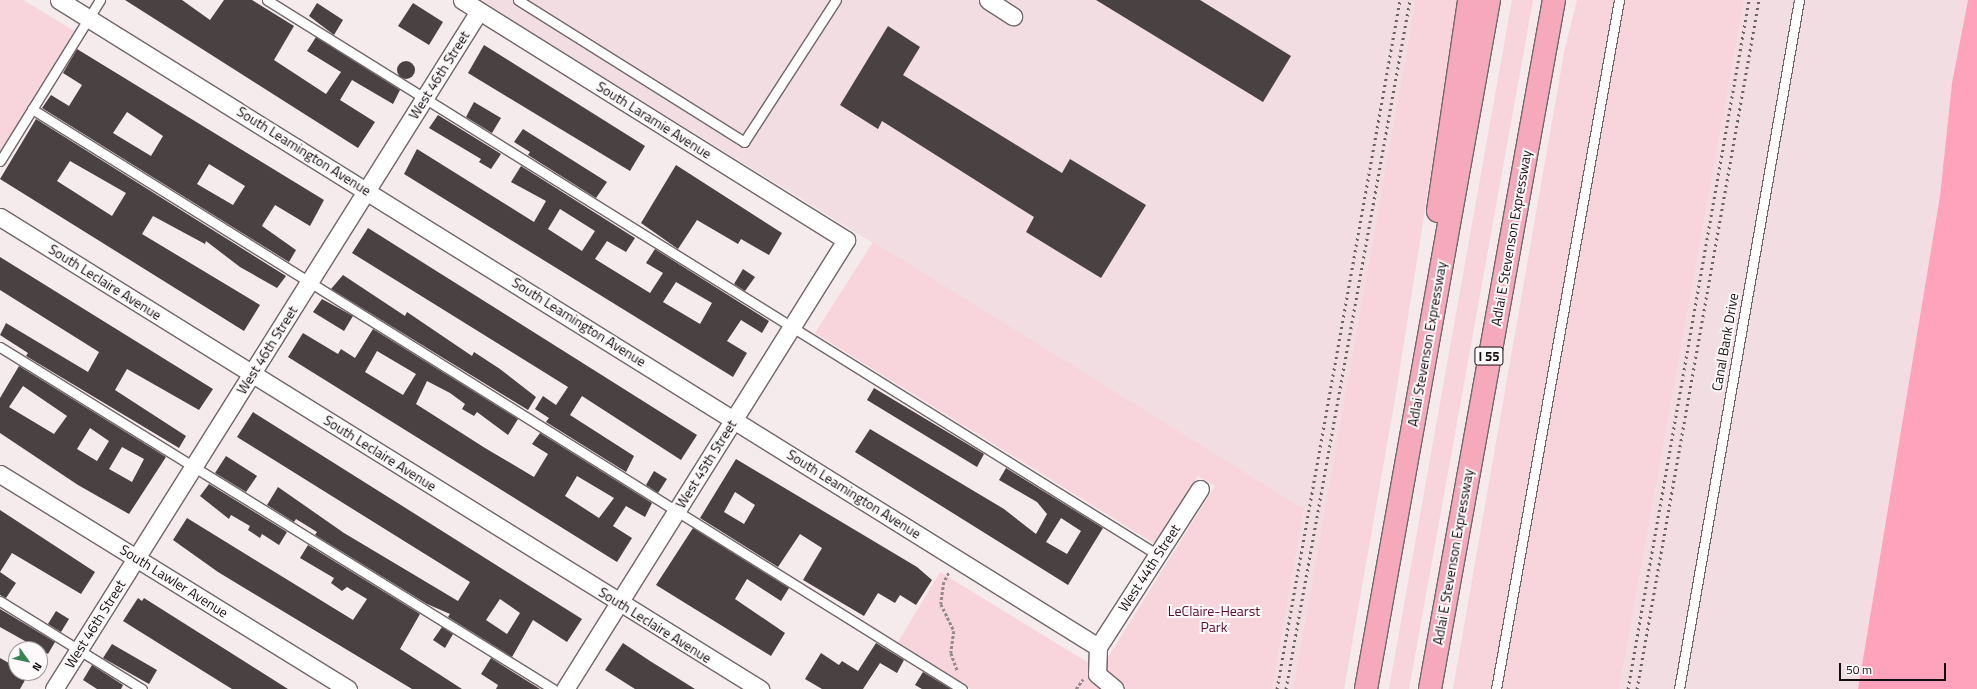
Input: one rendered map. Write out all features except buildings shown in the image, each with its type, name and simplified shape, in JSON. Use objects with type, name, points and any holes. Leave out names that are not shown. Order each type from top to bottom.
[{"type":"highway","points":[[1429,332],[1441,179],[1469,0]]},
{"type":"highway","name":"Adlai Stevenson Expressway","points":[[1366,689],[1489,0]]},
{"type":"highway","name":"Adlai E Stevenson Expressway","points":[[1430,689],[1549,24],[1555,0]]},
{"type":"street","name":"South Leamington Avenue","points":[[59,0],[367,190],[1098,647]]},
{"type":"street","name":"South Laramie Avenue","points":[[462,0],[846,240]]},
{"type":"street","points":[[988,0],[1013,16]]},
{"type":"street","name":"West 46th Street","points":[[54,689],[479,11]]},
{"type":"street","name":"South Leclaire Avenue","points":[[0,217],[253,373],[619,603],[760,689]]},
{"type":"street","name":"West 45th Street","points":[[565,689],[846,240]]},
{"type":"street","name":"South Lawler Avenue","points":[[0,474],[348,689]]},
{"type":"street","name":"West 44th Street","points":[[1098,647],[1200,489]]},
{"type":"street","points":[[1098,647],[1097,674],[1115,689]]},
{"type":"lane","points":[[0,161],[100,0]]},
{"type":"lane","points":[[267,0],[1158,555]]},
{"type":"lane","points":[[518,0],[744,142],[836,0]]},
{"type":"lane","points":[[1496,689],[1619,0]]},
{"type":"lane","name":"Canal Bank Drive","points":[[1679,689],[1799,0]]},
{"type":"lane","points":[[32,110],[678,509],[962,689]]},
{"type":"lane","points":[[0,346],[553,689]]},
{"type":"lane","points":[[0,601],[142,689]]},
{"type":"path","points":[[949,573],[944,582],[941,604],[954,631],[951,653],[961,676]]},
{"type":"path","points":[[1076,689],[1084,677]]},
{"type":"shaded area","points":[[479,0],[1417,0],[1293,689],[1272,689],[1304,509]]},
{"type":"shaded area","points":[[1744,0],[1968,0],[1952,83],[1940,196],[1858,689],[1619,689]]},
{"type":"shaded area","points":[[1968,0],[1977,0],[1977,689],[1858,689],[1940,196],[1952,83]]},
{"type":"green space","points":[[0,0],[23,0],[76,32],[0,153]]},
{"type":"green space","points":[[1416,0],[1458,0],[1396,393],[1344,689],[1293,689]]},
{"type":"green space","points":[[1512,0],[1533,0],[1409,689],[1389,689]]},
{"type":"green space","points":[[1577,0],[1744,0],[1619,689],[1453,689],[1564,53]]},
{"type":"green space","name":"LeClaire-Hearst Park","points":[[873,242],[1304,509],[1272,689],[971,689],[898,642],[940,572],[1100,670],[1215,486],[1198,476],[1155,544],[815,333]]},
{"type":"railway","points":[[1277,689],[1400,0]]},
{"type":"railway","points":[[1286,689],[1410,0]]},
{"type":"railway","points":[[1628,689],[1749,0]]},
{"type":"railway","points":[[1637,689],[1759,0]]}]
